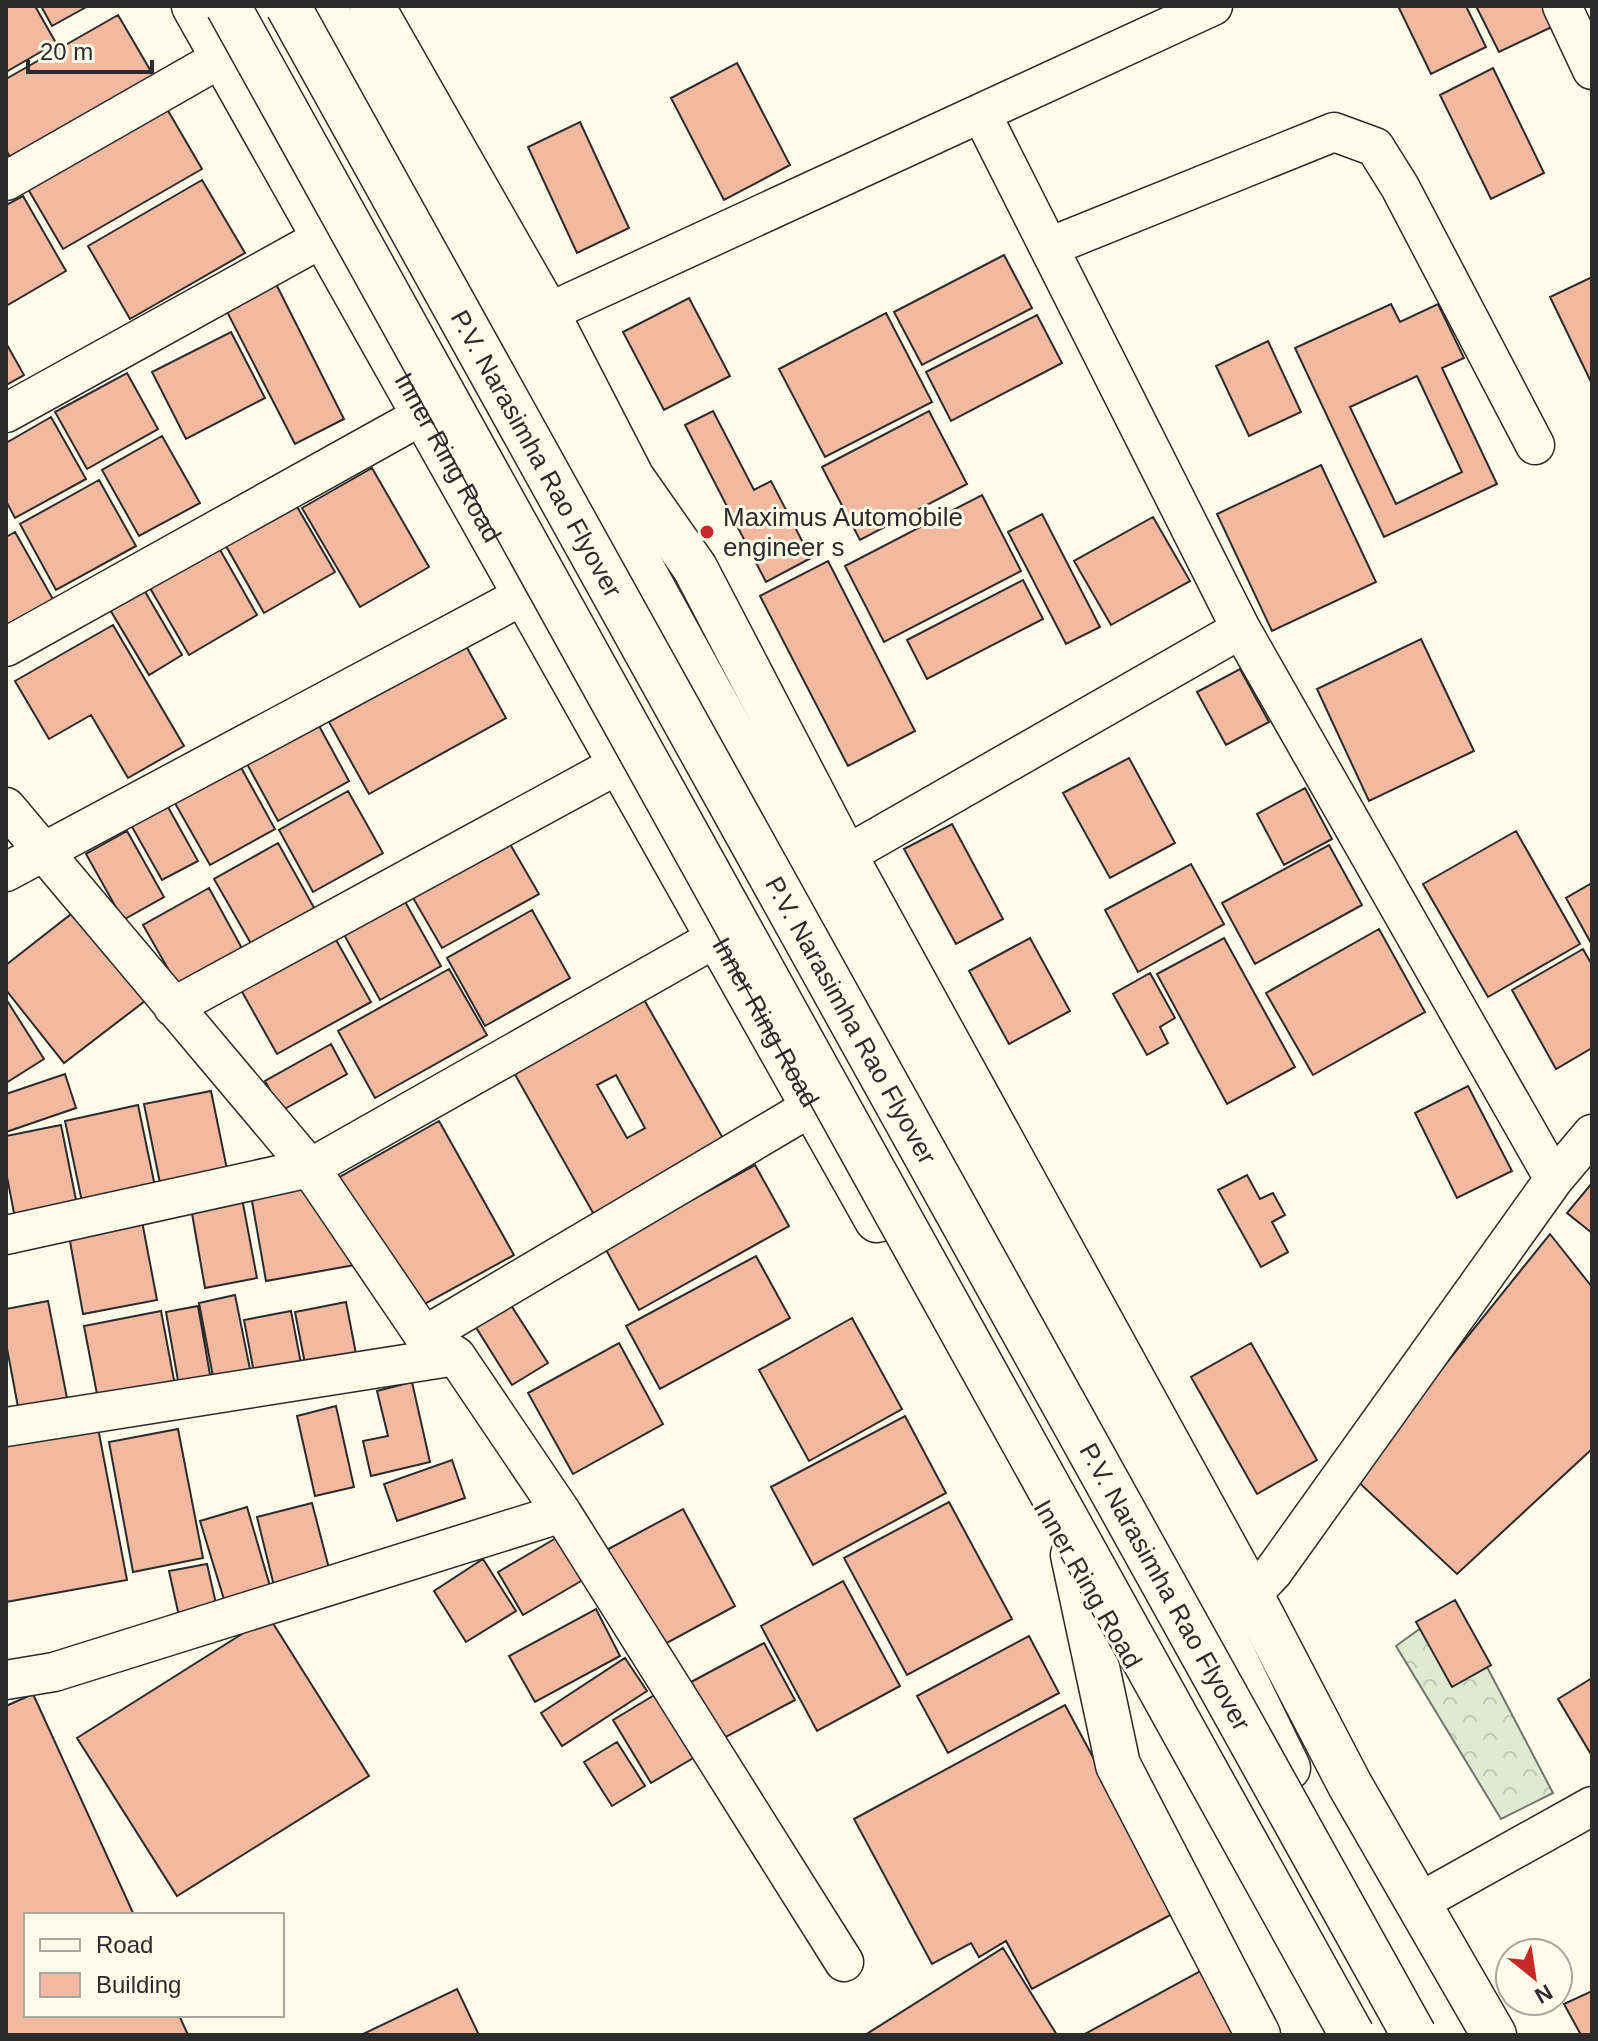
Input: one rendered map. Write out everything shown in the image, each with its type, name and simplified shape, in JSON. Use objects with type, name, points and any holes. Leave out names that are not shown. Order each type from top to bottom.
[{"type":"main road","name":"Inner Ring Road","points":[[194,6],[811,1107],[1073,1555],[1341,2035]]},
{"type":"main road","name":"P.V. Narasimha Rao Flyover","points":[[228,6],[1352,2035]]},
{"type":"main road","name":"P.V. Narasimha Rao Flyover","points":[[288,6],[1414,2035]]},
{"type":"main road","points":[[323,6],[529,321]]},
{"type":"main road","points":[[372,6],[529,321],[828,866],[1251,1595],[1350,1785],[1494,2035]]},
{"type":"main road","points":[[828,866],[857,957],[1120,1424],[1367,1930],[1427,2035]]},
{"type":"main road","points":[[760,1014],[857,957]]},
{"type":"main road","points":[[1073,1555],[1118,1765],[1258,2035]]},
{"type":"main road","points":[[1307,1843],[1427,2035]]},
{"type":"main road","points":[[1260,1870],[1341,2035]]},
{"type":"street","points":[[529,321],[1213,6]]},
{"type":"street","points":[[1562,6],[1592,70]]},
{"type":"street","points":[[6,181],[223,57]]},
{"type":"street","points":[[981,113],[1241,629],[1554,1179]]},
{"type":"street","points":[[1049,247],[1334,132],[1375,147],[1400,187],[1535,445]]},
{"type":"street","points":[[6,413],[324,237]]},
{"type":"street","points":[[6,647],[423,415]]},
{"type":"street","points":[[6,872],[524,595]]},
{"type":"street","points":[[828,866],[1241,629]]},
{"type":"street","points":[[173,1007],[619,764]]},
{"type":"street","points":[[6,807],[310,1168],[424,1336],[456,1356],[562,1513],[844,1962]]},
{"type":"street","points":[[8,1229],[310,1168],[716,938]]},
{"type":"street","points":[[424,1336],[811,1107]]},
{"type":"street","points":[[1219,1628],[1273,1572],[1554,1179],[1592,1134]]},
{"type":"street","points":[[6,1427],[456,1356]]},
{"type":"street","points":[[6,1680],[54,1672],[562,1513]]},
{"type":"street","points":[[1418,1903],[1592,1806]]},
{"type":"green space","points":[[1454,1604],[1553,1793],[1501,1819],[1396,1646]]},
{"type":"building","points":[[6,6],[35,6],[56,43],[6,72]]},
{"type":"building","points":[[41,6],[88,6],[52,26]]},
{"type":"building","points":[[1398,6],[1466,6],[1486,47],[1431,74]]},
{"type":"building","points":[[1476,6],[1546,6],[1556,25],[1499,52]]},
{"type":"building","points":[[118,15],[156,80],[13,162],[6,150],[6,79]]},
{"type":"building","points":[[737,63],[790,165],[724,200],[671,98]]},
{"type":"building","points":[[1493,68],[1544,173],[1491,199],[1440,95]]},
{"type":"building","points":[[160,97],[202,169],[63,249],[21,177]]},
{"type":"building","points":[[580,122],[629,228],[577,253],[528,147]]},
{"type":"building","points":[[202,180],[245,253],[130,319],[88,246]]},
{"type":"building","points":[[23,196],[66,271],[6,306],[6,205]]},
{"type":"building","points":[[1004,255],[1032,308],[922,365],[894,312]]},
{"type":"building","points":[[272,276],[344,419],[295,444],[222,302]]},
{"type":"building","points":[[1592,277],[1592,384],[1550,297]]},
{"type":"building","points":[[689,298],[730,376],[664,410],[623,332]]},
{"type":"building","points":[[1391,304],[1400,322],[1438,304],[1464,358],[1442,368],[1497,484],[1384,537],[1295,348]],"holes":[[[1417,376],[1462,472],[1396,504],[1350,407]]]},
{"type":"building","points":[[886,313],[932,402],[825,457],[779,369]]},
{"type":"building","points":[[1037,315],[1062,363],[951,421],[926,372]]},
{"type":"building","points":[[231,332],[265,398],[186,439],[152,372]]},
{"type":"building","points":[[1268,341],[1301,412],[1249,436],[1216,366]]},
{"type":"building","points":[[6,343],[24,375],[6,385]]},
{"type":"building","points":[[127,373],[158,429],[87,469],[55,412]]},
{"type":"building","points":[[713,411],[754,490],[771,481],[811,558],[766,582],[685,425]]},
{"type":"building","points":[[929,411],[967,484],[860,540],[822,467]]},
{"type":"building","points":[[51,417],[86,479],[15,518],[6,501],[6,443]]},
{"type":"building","points":[[162,436],[200,503],[139,536],[102,470]]},
{"type":"building","points":[[1321,465],[1376,582],[1272,631],[1217,514]]},
{"type":"building","points":[[372,468],[429,567],[360,607],[302,508]]},
{"type":"building","points":[[99,480],[136,546],[56,590],[20,524]]},
{"type":"building","points":[[982,495],[1021,571],[884,642],[845,566]]},
{"type":"building","points":[[296,505],[335,572],[264,613],[226,546]]},
{"type":"building","points":[[1042,514],[1100,627],[1066,644],[1008,532]]},
{"type":"building","points":[[1153,517],[1190,581],[1111,625],[1074,561]]},
{"type":"building","points":[[15,532],[54,601],[6,628],[6,537]]},
{"type":"building","points":[[219,548],[257,615],[189,655],[150,588]]},
{"type":"building","points":[[828,561],[915,731],[848,766],[760,596]]},
{"type":"building","points":[[1023,580],[1043,619],[927,679],[907,640]]},
{"type":"building","points":[[140,583],[182,655],[149,675],[106,603]]},
{"type":"building","points":[[113,625],[184,746],[128,778],[91,715],[49,739],[15,681]]},
{"type":"building","points":[[1421,639],[1474,751],[1369,801],[1317,689]]},
{"type":"building","points":[[466,646],[506,718],[369,794],[329,722]]},
{"type":"building","points":[[1240,669],[1269,722],[1226,745],[1197,692]]},
{"type":"building","points":[[318,724],[349,781],[278,821],[247,764]]},
{"type":"building","points":[[1129,758],[1175,843],[1110,878],[1063,793]]},
{"type":"building","points":[[238,762],[275,829],[210,865],[172,798]]},
{"type":"building","points":[[1305,788],[1332,839],[1284,865],[1257,814]]},
{"type":"building","points":[[348,791],[383,853],[313,892],[279,830]]},
{"type":"building","points":[[163,798],[198,861],[162,880],[127,818]]},
{"type":"building","points":[[952,824],[1003,919],[956,944],[904,849]]},
{"type":"building","points":[[502,830],[539,894],[442,948],[405,884]]},
{"type":"building","points":[[127,831],[164,897],[123,920],[86,854]]},
{"type":"building","points":[[1516,831],[1580,944],[1488,997],[1423,884]]},
{"type":"building","points":[[278,843],[317,913],[254,949],[214,879]]},
{"type":"building","points":[[1329,845],[1362,905],[1255,964],[1222,903]]},
{"type":"building","points":[[1191,864],[1224,924],[1138,972],[1105,910]]},
{"type":"building","points":[[1592,883],[1592,945],[1566,898]]},
{"type":"building","points":[[209,888],[244,952],[179,988],[143,925]]},
{"type":"building","points":[[403,898],[441,966],[380,1000],[342,931]]},
{"type":"building","points":[[532,910],[570,978],[485,1026],[447,958]]},
{"type":"building","points":[[75,911],[145,1001],[64,1063],[6,990],[6,965]]},
{"type":"building","points":[[1379,929],[1425,1012],[1313,1075],[1266,993]]},
{"type":"building","points":[[335,938],[371,1002],[277,1054],[241,990]]},
{"type":"building","points":[[1030,938],[1070,1011],[1009,1044],[969,971]]},
{"type":"building","points":[[1224,938],[1295,1067],[1227,1104],[1157,974]]},
{"type":"building","points":[[1583,949],[1592,965],[1592,1048],[1556,1069],[1512,990]]},
{"type":"building","points":[[449,969],[487,1035],[375,1098],[338,1031]]},
{"type":"building","points":[[1150,973],[1175,1018],[1160,1027],[1168,1043],[1147,1055],[1113,994]]},
{"type":"building","points":[[643,998],[728,1147],[597,1220],[513,1071]],"holes":[[[616,1075],[645,1128],[627,1138],[597,1085]]]},
{"type":"building","points":[[6,999],[44,1059],[6,1083]]},
{"type":"building","points":[[331,1044],[347,1074],[281,1111],[265,1081]]},
{"type":"building","points":[[65,1074],[76,1108],[6,1132],[6,1094]]},
{"type":"building","points":[[1468,1086],[1512,1171],[1457,1198],[1415,1113]]},
{"type":"building","points":[[211,1091],[229,1179],[162,1193],[144,1104]]},
{"type":"building","points":[[138,1105],[157,1196],[84,1211],[65,1121]]},
{"type":"building","points":[[439,1121],[514,1255],[412,1311],[338,1178]]},
{"type":"building","points":[[61,1125],[78,1210],[16,1223],[6,1172],[6,1136]]},
{"type":"building","points":[[755,1165],[789,1226],[639,1310],[605,1248]]},
{"type":"building","points":[[1247,1175],[1260,1199],[1273,1193],[1285,1215],[1272,1222],[1288,1252],[1261,1267],[1218,1190]]},
{"type":"building","points":[[306,1180],[311,1203],[318,1202],[360,1264],[266,1281],[250,1190]]},
{"type":"building","points":[[1592,1183],[1592,1233],[1567,1213]]},
{"type":"building","points":[[241,1193],[257,1278],[205,1288],[190,1202]]},
{"type":"building","points":[[141,1216],[157,1300],[83,1314],[68,1230]]},
{"type":"building","points":[[1550,1234],[1592,1287],[1592,1449],[1457,1574],[1354,1478]]},
{"type":"building","points":[[756,1256],[790,1318],[660,1389],[626,1326]]},
{"type":"building","points":[[235,1295],[252,1379],[215,1387],[199,1303]]},
{"type":"building","points":[[507,1299],[548,1363],[512,1385],[472,1321]]},
{"type":"building","points":[[48,1301],[67,1398],[18,1407],[6,1343],[6,1309]]},
{"type":"building","points":[[346,1302],[357,1359],[306,1369],[295,1312]]},
{"type":"building","points":[[198,1306],[212,1386],[180,1392],[166,1312]]},
{"type":"building","points":[[161,1311],[177,1396],[100,1410],[84,1326]]},
{"type":"building","points":[[291,1311],[302,1369],[255,1378],[244,1320]]},
{"type":"building","points":[[852,1318],[902,1409],[809,1461],[759,1370]]},
{"type":"building","points":[[619,1343],[663,1424],[573,1474],[528,1393]]},
{"type":"building","points":[[1251,1343],[1317,1460],[1257,1494],[1191,1377]]},
{"type":"building","points":[[412,1382],[430,1462],[371,1476],[363,1441],[388,1436],[377,1391]]},
{"type":"building","points":[[336,1406],[354,1487],[315,1496],[297,1416]]},
{"type":"building","points":[[905,1416],[946,1493],[813,1565],[771,1487]]},
{"type":"building","points":[[98,1428],[127,1580],[6,1602],[6,1446]]},
{"type":"building","points":[[178,1429],[203,1558],[133,1572],[109,1442]]},
{"type":"building","points":[[452,1460],[465,1498],[397,1521],[384,1484]]},
{"type":"building","points":[[949,1502],[1012,1619],[907,1675],[844,1558]]},
{"type":"building","points":[[312,1503],[332,1580],[276,1594],[257,1517]]},
{"type":"building","points":[[247,1507],[272,1593],[226,1606],[200,1521]]},
{"type":"building","points":[[683,1509],[735,1606],[654,1650],[601,1553]]},
{"type":"building","points":[[563,1534],[588,1577],[523,1615],[498,1572]]},
{"type":"building","points":[[483,1559],[516,1611],[466,1642],[434,1591]]},
{"type":"building","points":[[207,1564],[217,1608],[179,1616],[169,1571]]},
{"type":"building","points":[[843,1581],[900,1686],[817,1731],[761,1626]]},
{"type":"building","points":[[1455,1600],[1491,1665],[1452,1687],[1416,1622]]},
{"type":"building","points":[[596,1609],[620,1656],[535,1702],[509,1656]]},
{"type":"building","points":[[269,1617],[369,1776],[177,1896],[77,1738]]},
{"type":"building","points":[[1029,1636],[1059,1693],[948,1753],[917,1696]]},
{"type":"building","points":[[764,1643],[795,1700],[722,1739],[691,1682]]},
{"type":"building","points":[[625,1658],[647,1691],[562,1746],[541,1713]]},
{"type":"building","points":[[1592,1678],[1592,1756],[1558,1699]]},
{"type":"building","points":[[33,1694],[133,1913],[24,1913],[24,2017],[180,2017],[188,2035],[6,2035],[6,1706]]},
{"type":"building","points":[[656,1694],[695,1757],[651,1783],[613,1720]]},
{"type":"building","points":[[1065,1705],[1176,1912],[1032,1989],[1006,1941],[979,1957],[971,1943],[932,1964],[854,1819]]},
{"type":"building","points":[[617,1742],[645,1786],[612,1806],[584,1762]]},
{"type":"building","points":[[1003,1948],[1057,2035],[865,2035]]},
{"type":"building","points":[[1204,1969],[1240,2035],[1083,2035]]},
{"type":"building","points":[[457,1989],[479,2035],[361,2035]]},
{"type":"building","points":[[1592,1991],[1592,2035],[1581,2035],[1571,2017],[1574,2017],[1574,1999]]},
{"type":"place","name":"Maximus Automobile engineer s","points":[[707,532]]}]
